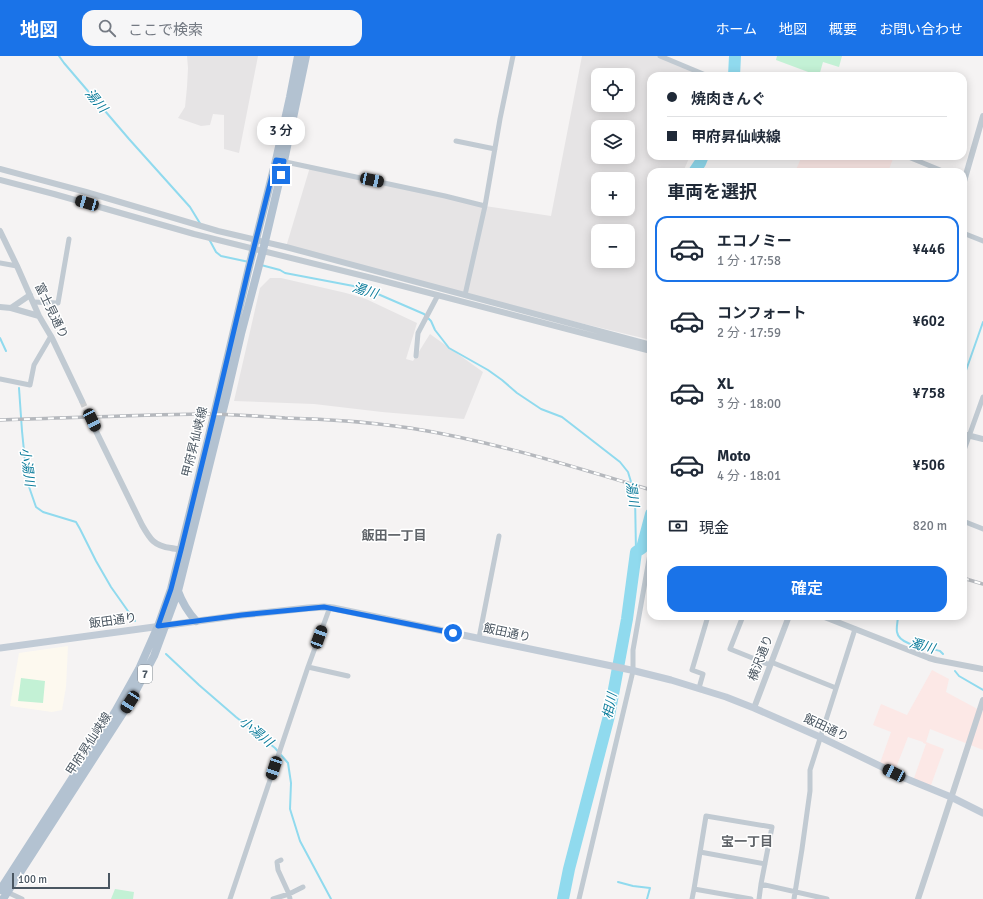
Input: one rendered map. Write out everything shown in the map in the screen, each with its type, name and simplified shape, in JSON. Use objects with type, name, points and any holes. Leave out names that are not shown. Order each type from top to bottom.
[{"type":"main road","name":"甲府昇仙峡線","points":[[2,892],[115,712],[162,626],[178,590],[184,552],[213,419],[253,248],[276,160],[298,56]]},
{"type":"main road","name":"甲府昇仙峡線","points":[[162,626],[171,589],[184,552],[227,394],[284,161],[306,56]]},
{"type":"main road","points":[[178,590],[180,598],[196,621]]},
{"type":"main road","name":"飯田通り","points":[[0,648],[242,615],[330,607],[606,665],[699,688],[754,708],[820,737],[907,779],[951,797],[983,813]]},
{"type":"street","points":[[465,295],[485,206],[513,56]]},
{"type":"street","points":[[660,56],[698,72]]},
{"type":"street","points":[[967,171],[983,116]]},
{"type":"street","points":[[456,141],[495,149]]},
{"type":"street","points":[[276,160],[485,206]]},
{"type":"street","points":[[916,160],[935,168]]},
{"type":"street","points":[[0,169],[86,192],[209,228],[647,344]]},
{"type":"street","points":[[1,180],[216,240],[263,250],[438,295],[647,351]]},
{"type":"street","name":"富士見通り","points":[[0,231],[39,316],[51,336],[82,401]]},
{"type":"street","points":[[967,235],[983,241]]},
{"type":"street","points":[[33,302],[58,303],[69,239]]},
{"type":"street","points":[[0,263],[17,266]]},
{"type":"street","points":[[11,308],[30,295]]},
{"type":"street","points":[[416,356],[418,333],[438,295]]},
{"type":"street","points":[[0,307],[11,308],[39,316]]},
{"type":"street","points":[[0,379],[30,385],[34,365],[51,336]]},
{"type":"street","points":[[967,433],[983,396]]},
{"type":"street","points":[[92,420],[142,525],[150,538],[153,542],[165,547],[184,552]]},
{"type":"street","points":[[967,435],[983,439]]},
{"type":"street","points":[[967,523],[983,529]]},
{"type":"street","points":[[479,638],[499,536]]},
{"type":"street","points":[[579,899],[632,671],[633,650],[647,571]]},
{"type":"street","points":[[236,899],[230,898],[308,667],[330,607]]},
{"type":"street","points":[[699,688],[703,674],[692,670],[707,620]]},
{"type":"street","points":[[741,620],[730,649],[836,688]]},
{"type":"street","name":"横沢通り","points":[[754,708],[787,620]]},
{"type":"street","points":[[832,620],[928,658],[983,668]]},
{"type":"street","points":[[794,899],[810,791],[810,770],[855,629]]},
{"type":"street","points":[[308,667],[348,676]]},
{"type":"street","points":[[918,899],[983,700]]},
{"type":"street","points":[[692,899],[706,816],[772,827],[759,899]]},
{"type":"street","points":[[700,852],[765,864]]},
{"type":"street","points":[[281,860],[277,862],[278,870],[289,896]]},
{"type":"street","points":[[761,884],[827,899]]},
{"type":"street","points":[[273,899],[289,896],[303,887]]},
{"type":"street","points":[[694,889],[752,899]]},
{"type":"street","points":[[2,892],[22,899]]},
{"type":"shaded area","points":[[187,56],[258,56],[239,153],[224,149],[224,115],[213,114],[210,125],[201,126],[178,118],[185,107],[188,68]]},
{"type":"shaded area","points":[[582,56],[657,56],[694,72],[647,72],[647,160],[688,160],[685,168],[647,168],[647,339],[465,295],[286,247],[310,167],[485,206],[551,216]]},
{"type":"shaded area","points":[[800,160],[892,160],[890,168],[797,168]]},
{"type":"shaded area","points":[[270,278],[281,278],[366,299],[417,323],[406,359],[413,361],[430,334],[483,372],[464,419],[314,404],[234,401],[260,288]]},
{"type":"shaded area","points":[[68,646],[66,687],[62,710],[52,712],[10,706],[19,653]]},
{"type":"shaded area","points":[[932,670],[949,679],[946,692],[983,712],[983,750],[930,729],[926,742],[944,749],[930,788],[913,781],[926,744],[908,737],[894,773],[879,766],[891,732],[873,725],[881,704],[907,715]]},
{"type":"green space","points":[[777,56],[842,56],[839,67],[823,62],[820,72],[808,72],[776,60]]},
{"type":"green space","points":[[21,678],[45,681],[43,703],[18,701]]},
{"type":"green space","points":[[115,889],[134,892],[133,899],[111,899]]},
{"type":"waterway","name":"湯川","points":[[59,56],[129,139],[190,207],[201,225]]},
{"type":"waterway","name":"相川","points":[[734,72],[735,56]]},
{"type":"waterway","name":"相川","points":[[697,168],[701,160]]},
{"type":"waterway","name":"湯川","points":[[209,239],[216,252],[221,256],[249,262]]},
{"type":"waterway","name":"湯川","points":[[261,265],[280,270],[285,273],[364,288],[424,314],[431,321],[435,330],[449,348],[488,370],[517,393],[541,409],[562,417],[620,462],[628,472],[635,495],[636,552]]},
{"type":"waterway","name":"濁川","points":[[967,368],[983,322]]},
{"type":"waterway","name":"小湯川","points":[[0,338],[6,351]]},
{"type":"waterway","name":"小湯川","points":[[19,388],[27,481],[36,507],[43,512],[76,522],[111,587],[135,621]]},
{"type":"waterway","name":"相川","points":[[563,899],[569,869],[609,716],[627,619],[636,552],[642,548],[647,529]]},
{"type":"waterway","name":"濁川","points":[[898,620],[897,632],[899,637],[903,640],[915,646],[940,651],[943,654]]},
{"type":"waterway","name":"小湯川","points":[[166,654],[236,717],[275,748],[288,763],[291,783],[290,809],[300,841],[331,899]]},
{"type":"waterway","name":"濁川","points":[[955,671],[959,676],[983,690]]},
{"type":"waterway","points":[[618,882],[650,888],[647,899]]},
{"type":"tunnel","points":[[82,401],[91,421]]},
{"type":"railway","points":[[0,420],[212,414],[379,424],[441,433],[501,447],[647,489]]},
{"type":"railway","points":[[967,579],[983,584]]},
{"type":"district","name":"飯田一丁目","points":[[394,536]]},
{"type":"district","name":"宝一丁目","points":[[747,842]]},
{"type":"route","points":[[281,175],[284,161],[276,160],[181,550],[171,589],[158,626],[242,615],[324,607],[453,633]]}]
